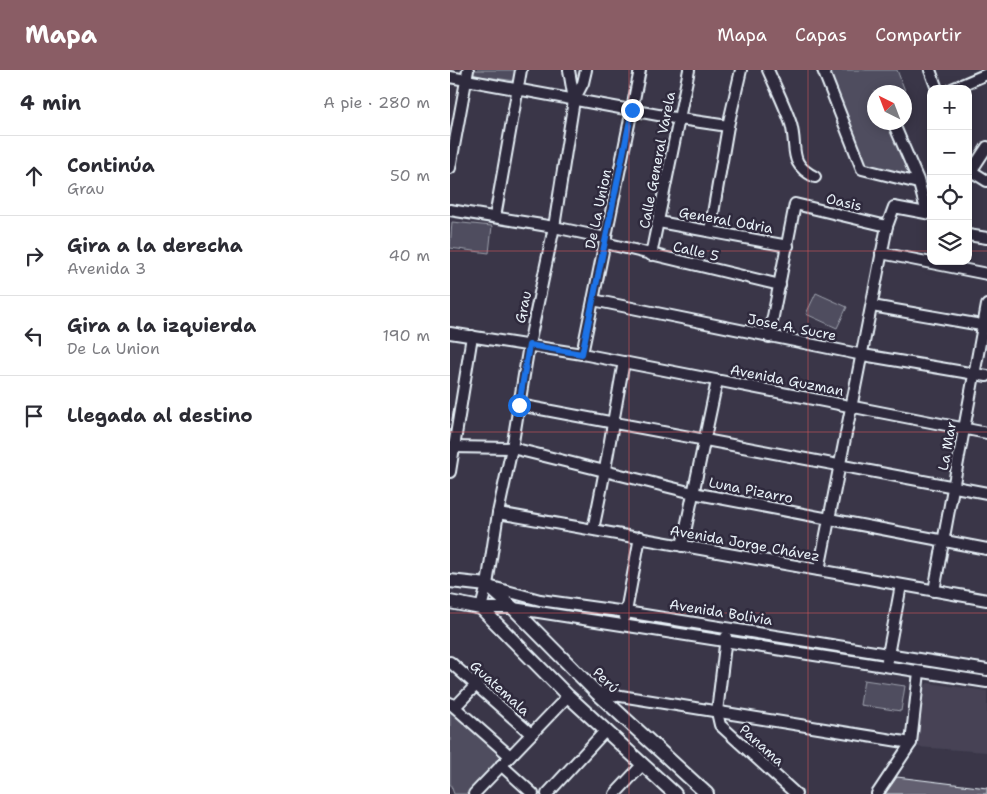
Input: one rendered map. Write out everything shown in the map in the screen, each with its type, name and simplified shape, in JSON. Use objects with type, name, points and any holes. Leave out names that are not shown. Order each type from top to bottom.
[{"type":"main road","name":"Avenida Bolivia","points":[[450,581],[487,586]]},
{"type":"main road","name":"Perú","points":[[487,586],[513,608],[596,692],[706,794]]},
{"type":"main road","name":"Avenida Bolivia","points":[[450,602],[481,608]]},
{"type":"main road","points":[[481,608],[568,696],[675,794]]},
{"type":"street","points":[[495,217],[522,70]]},
{"type":"street","name":"Grau","points":[[481,608],[487,586],[498,512],[512,448],[529,345],[554,227],[574,100],[568,70]]},
{"type":"street","points":[[574,100],[583,83],[586,70]]},
{"type":"street","name":"De La Union","points":[[582,354],[640,70]]},
{"type":"street","name":"Calle General Varela","points":[[651,254],[689,70]]},
{"type":"street","points":[[710,231],[728,126],[741,70]]},
{"type":"street","points":[[768,70],[791,125],[797,162],[802,170],[815,177]]},
{"type":"street","points":[[823,70],[862,168],[918,183]]},
{"type":"street","points":[[930,70],[936,85]]},
{"type":"street","points":[[961,85],[987,74]]},
{"type":"street","points":[[450,168],[467,75]]},
{"type":"street","points":[[450,77],[467,75],[518,90],[728,126]]},
{"type":"street","points":[[896,130],[927,208]]},
{"type":"street","points":[[972,167],[987,147]]},
{"type":"street","points":[[972,173],[987,181]]},
{"type":"street","name":"Oasis","points":[[788,246],[795,204],[887,226]]},
{"type":"street","points":[[818,570],[838,466],[863,355],[887,226],[894,207],[927,213]]},
{"type":"street","name":"Calle 5","points":[[450,210],[554,227],[651,254],[780,285]]},
{"type":"street","name":"General Odria","points":[[659,222],[788,246]]},
{"type":"street","points":[[972,236],[987,238]]},
{"type":"street","points":[[770,337],[788,246]]},
{"type":"street","points":[[882,253],[987,274]]},
{"type":"street","name":"Jose A. Sucre","points":[[593,300],[863,355],[975,372],[987,376]]},
{"type":"street","name":"La Mar","points":[[934,591],[985,325],[987,305]]},
{"type":"street","points":[[872,306],[985,325]]},
{"type":"street","name":"Avenida Guzman","points":[[450,333],[582,354],[987,433]]},
{"type":"street","points":[[450,472],[452,447],[472,336]]},
{"type":"street","points":[[593,528],[606,472],[612,423],[624,362]]},
{"type":"street","points":[[682,546],[717,381]]},
{"type":"street","points":[[519,405],[987,493]]},
{"type":"street","name":"Luna Pizarro","points":[[452,447],[512,448],[693,493],[987,549]]},
{"type":"street","name":"Avenida Jorge Chávez","points":[[498,512],[987,600]]},
{"type":"street","points":[[624,625],[640,537]]},
{"type":"street","points":[[886,667],[902,585]]},
{"type":"street","name":"Avenida Bolivia","points":[[487,586],[540,600],[987,670]]},
{"type":"street","name":"Avenida Bolivia","points":[[481,608],[513,608],[987,682]]},
{"type":"street","points":[[717,712],[727,629]]},
{"type":"street","name":"Guatemala","points":[[450,662],[531,734]]},
{"type":"street","points":[[876,794],[911,743],[919,672]]},
{"type":"street","points":[[477,684],[452,705],[510,756]]},
{"type":"street","points":[[596,692],[911,743]]},
{"type":"street","points":[[474,794],[568,696]]},
{"type":"street","name":"Panama","points":[[717,712],[720,725],[796,794]]},
{"type":"street","points":[[547,794],[606,730]]},
{"type":"street","points":[[615,794],[643,764]]},
{"type":"street","points":[[502,765],[534,794]]},
{"type":"shaded area","points":[[472,70],[518,70],[516,81],[471,75]]},
{"type":"shaded area","points":[[827,70],[897,70],[903,85],[867,85],[867,130],[891,130],[910,171],[910,177],[865,167]]},
{"type":"shaded area","points":[[452,222],[492,226],[489,253],[450,248]]},
{"type":"shaded area","points":[[816,293],[847,307],[837,328],[806,314]]},
{"type":"shaded area","points":[[864,680],[905,686],[901,711],[860,705]]},
{"type":"shaded area","points":[[928,683],[987,691],[987,752],[917,747],[924,686]]},
{"type":"shaded area","points":[[450,704],[505,757],[471,794],[454,794],[450,783]]},
{"type":"building","points":[[897,777],[987,788],[987,794],[885,794]]},
{"type":"route","points":[[519,405],[529,345],[582,354],[632,110]]}]
